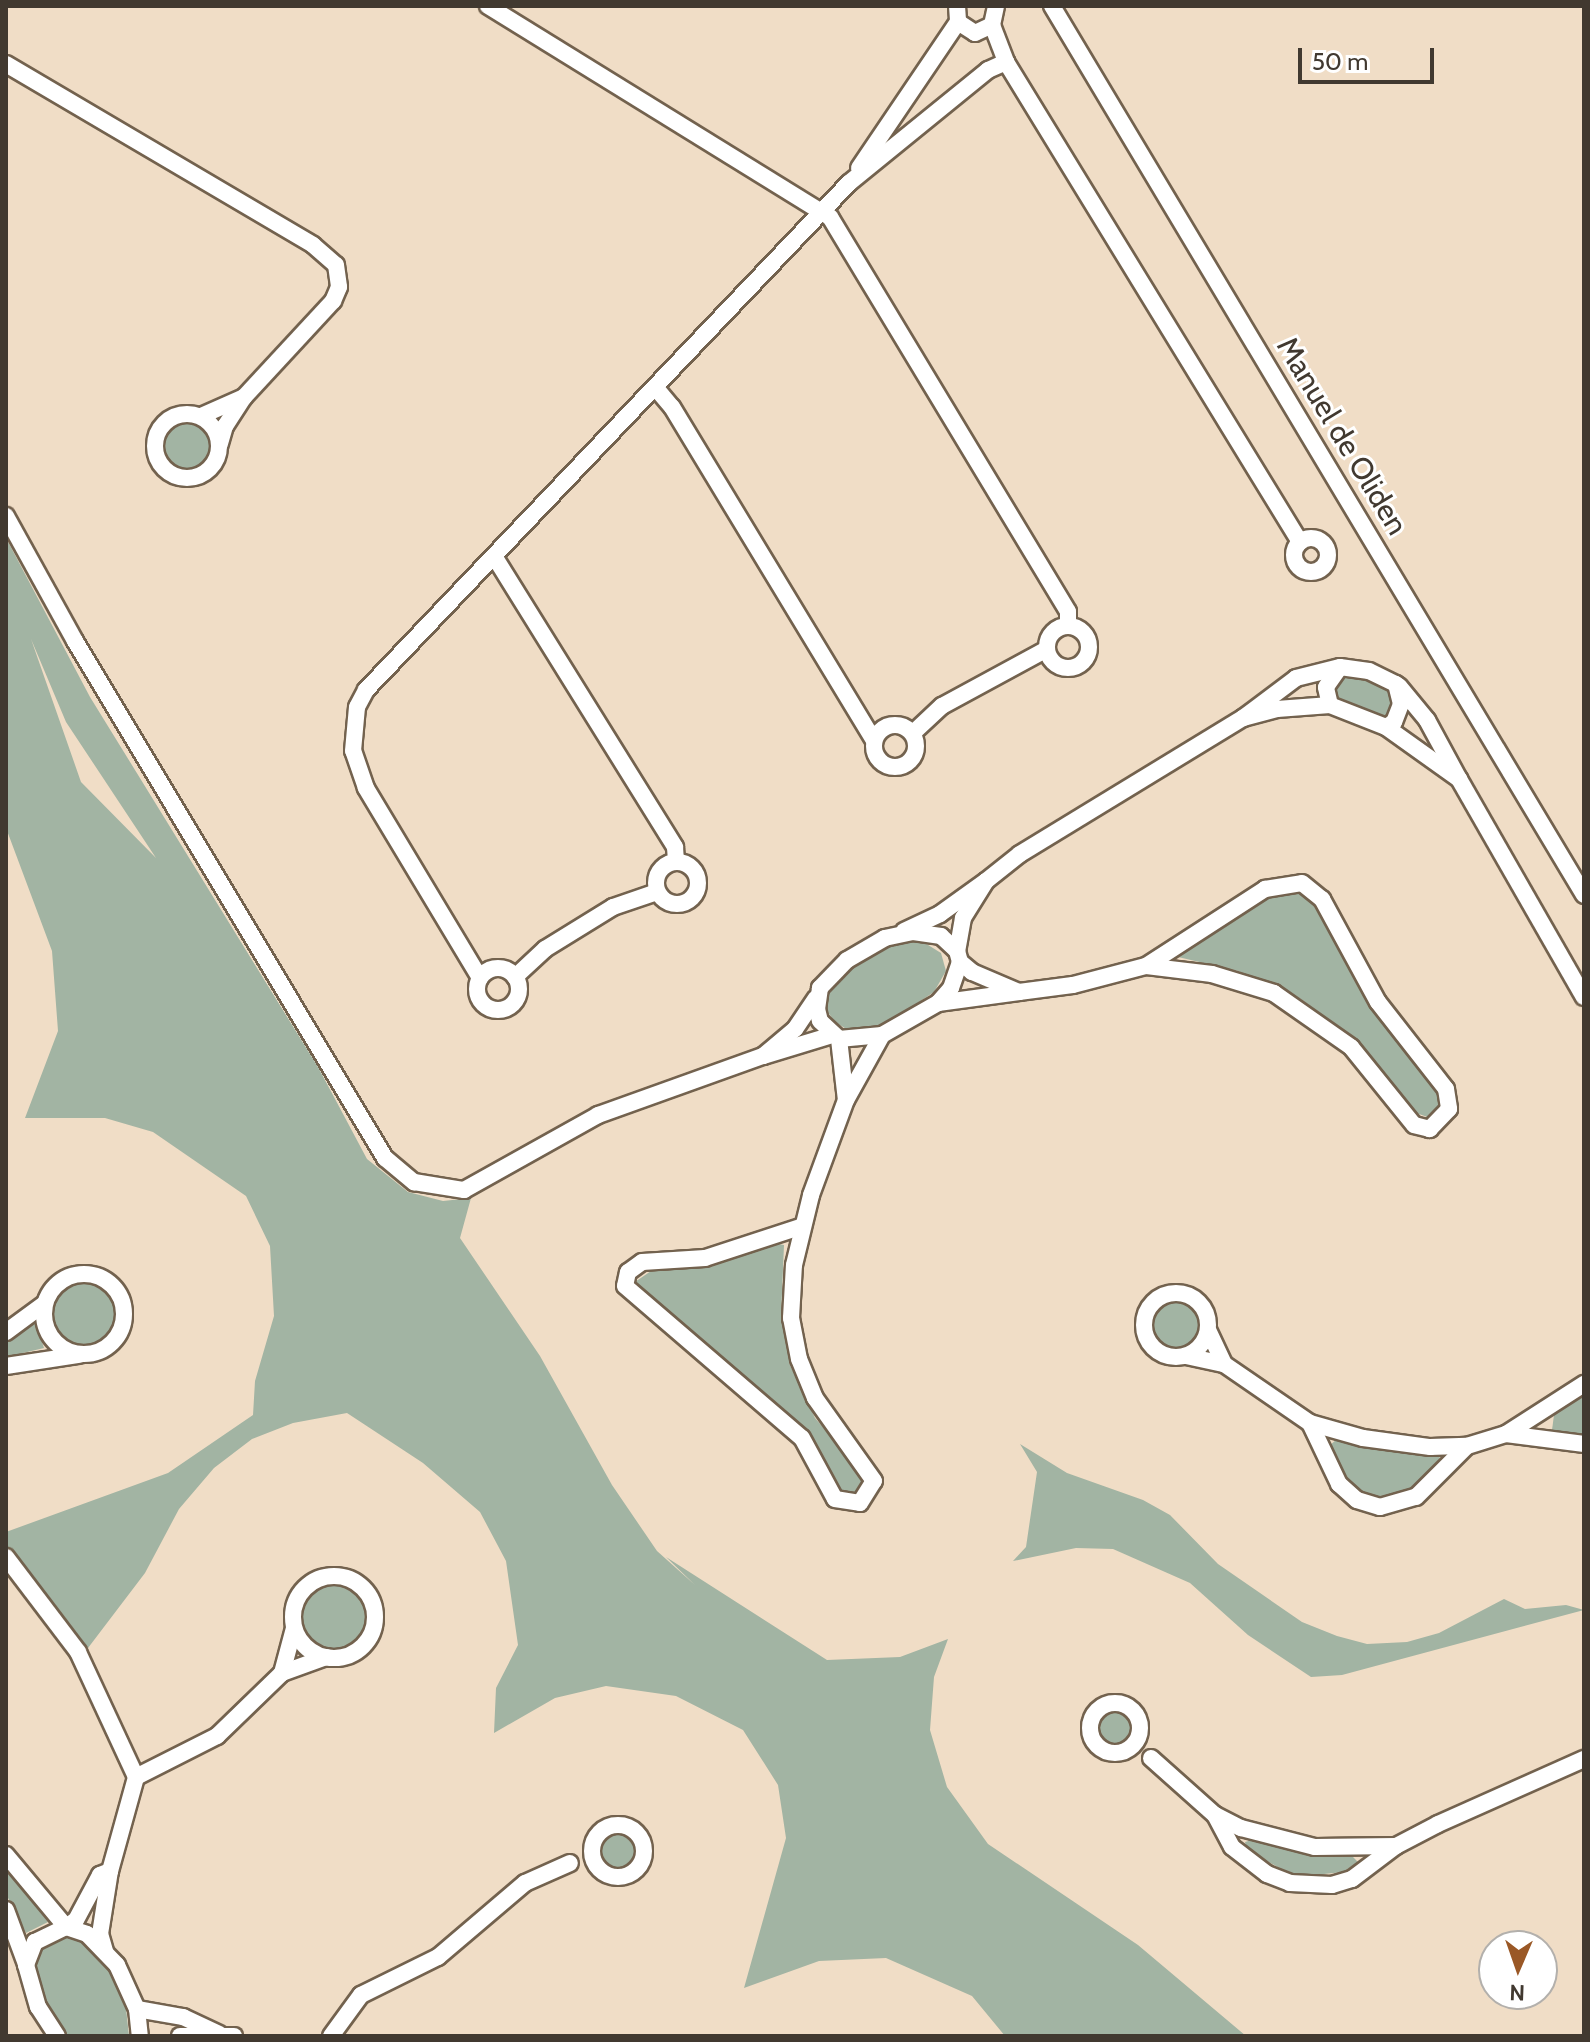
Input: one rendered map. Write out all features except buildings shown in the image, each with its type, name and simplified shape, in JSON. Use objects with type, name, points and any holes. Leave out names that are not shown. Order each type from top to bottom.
[{"type":"street","points":[[488,6],[822,211],[840,230],[1060,598],[1068,626]]},
{"type":"street","points":[[996,6],[992,25],[1006,62],[1300,542]]},
{"type":"street","name":"Manuel de Oliden","points":[[1052,6],[1584,895]]},
{"type":"street","points":[[849,183],[956,10],[975,33],[992,25]]},
{"type":"street","points":[[480,978],[497,968],[515,977],[520,990],[515,1003],[495,1011],[478,998],[480,978],[366,788],[355,759],[351,727],[366,690],[849,183],[988,70],[1006,62]]},
{"type":"street","points":[[6,64],[313,245],[336,265],[339,287],[333,301],[244,397],[225,426],[213,466],[194,478],[172,475],[157,459],[161,426],[179,414],[201,416],[244,397]]},
{"type":"street","points":[[655,387],[672,407],[874,741],[879,761],[899,767],[915,754],[913,733]]},
{"type":"street","points":[[201,416],[215,428],[220,445]]},
{"type":"street","points":[[6,516],[122,721],[385,1158],[414,1182],[464,1190],[598,1115],[763,1056],[836,1037],[882,1035],[938,1003],[951,988],[963,918],[986,881]]},
{"type":"street","points":[[494,556],[675,847],[676,862]]},
{"type":"street","points":[[1068,626],[1081,630],[1089,641],[1084,661],[1072,668],[1058,666],[1047,649],[1050,635],[1068,626]]},
{"type":"street","points":[[913,733],[942,706],[1047,649]]},
{"type":"street","points":[[763,1056],[795,1029],[847,960],[940,914],[1020,854],[1243,718],[1296,678],[1340,667],[1369,671],[1396,684],[1427,720],[1584,997]]},
{"type":"street","points":[[1330,705],[1326,687],[1340,667]]},
{"type":"street","points":[[1386,727],[1399,713],[1396,684]]},
{"type":"street","points":[[1243,718],[1277,709],[1330,705],[1386,727],[1459,779]]},
{"type":"street","points":[[874,741],[888,726],[913,733]]},
{"type":"street","points":[[676,862],[689,866],[697,877],[693,897],[674,904],[657,892],[659,871],[676,862]]},
{"type":"street","points":[[938,1003],[1073,985],[1146,966],[1265,889],[1292,881],[1309,886],[1331,913],[1378,1002],[1446,1089],[1449,1109],[1430,1129],[1414,1125],[1351,1047],[1274,993],[1212,974],[1146,966]]},
{"type":"street","points":[[515,977],[545,949],[613,907],[657,892]]},
{"type":"street","points":[[896,934],[941,936],[958,956],[1019,992]]},
{"type":"street","points":[[816,998],[820,1021],[836,1037],[846,1100]]},
{"type":"street","points":[[803,1226],[705,1258],[642,1262],[628,1272],[625,1286],[802,1438],[819,1464],[828,1491],[851,1505],[868,1498],[874,1481],[815,1398],[793,1337],[791,1291],[817,1173],[846,1100],[882,1035]]},
{"type":"street","points":[[6,1332],[44,1304],[50,1292],[71,1275],[98,1276],[110,1283],[124,1306],[120,1333],[111,1344],[86,1354],[6,1366]]},
{"type":"street","points":[[1224,1364],[1208,1330],[1203,1308],[1186,1294],[1164,1294],[1154,1301],[1143,1319],[1147,1341],[1164,1356],[1186,1356],[1224,1364],[1310,1423],[1399,1444],[1467,1446],[1506,1434],[1584,1384]]},
{"type":"street","points":[[44,1304],[53,1339],[86,1354]]},
{"type":"street","points":[[1186,1356],[1201,1346],[1208,1330]]},
{"type":"street","points":[[1310,1423],[1339,1484],[1357,1500],[1380,1507],[1416,1497],[1467,1446]]},
{"type":"street","points":[[1506,1434],[1584,1444]]},
{"type":"street","points":[[6,1557],[78,1652],[136,1777],[110,1871],[100,1934],[105,1951],[137,2009],[140,2036]]},
{"type":"street","points":[[136,1777],[217,1736],[282,1673],[326,1657],[353,1653],[372,1632],[375,1619],[366,1592],[343,1577],[316,1580],[296,1600],[294,1628],[282,1673]]},
{"type":"street","points":[[294,1628],[306,1647],[326,1657]]},
{"type":"street","points":[[1151,1758],[1105,1751],[1092,1740],[1090,1723],[1098,1709],[1114,1703],[1130,1708],[1151,1758],[1215,1815],[1247,1861],[1290,1883],[1332,1885],[1352,1879],[1396,1846],[1584,1759]]},
{"type":"street","points":[[1123,1752],[1140,1731]]},
{"type":"street","points":[[1215,1815],[1291,1843],[1396,1846]]},
{"type":"street","points":[[331,2036],[361,1995],[438,1957],[525,1883],[570,1863],[604,1829],[621,1826],[637,1833],[644,1850],[632,1873],[615,1877],[570,1863]]},
{"type":"street","points":[[593,1843],[599,1870]]},
{"type":"street","points":[[6,1855],[66,1927],[87,1934],[105,1951]]},
{"type":"street","points":[[26,1965],[35,1942],[76,1920],[100,1875],[110,1871]]},
{"type":"street","points":[[6,1910],[38,2007],[57,2036]]},
{"type":"street","points":[[137,2009],[183,2017],[227,2035]]},
{"type":"street","points":[[180,2036],[227,2035]]},
{"type":"green space","points":[[187,421],[206,428],[213,447],[206,466],[187,473],[168,466],[161,447],[168,428]]},
{"type":"green space","points":[[6,538],[90,697],[318,1067],[367,1159],[408,1192],[443,1201],[471,1198],[460,1238],[540,1356],[612,1485],[657,1551],[695,1585],[666,1557],[827,1660],[900,1657],[948,1639],[934,1677],[930,1730],[947,1787],[988,1844],[1138,1945],[1246,2036],[1005,2036],[972,1996],[886,1958],[819,1961],[744,1988],[786,1838],[778,1785],[743,1730],[676,1696],[606,1686],[555,1698],[494,1733],[496,1688],[518,1645],[506,1561],[480,1512],[423,1463],[347,1413],[293,1423],[252,1439],[214,1468],[179,1509],[145,1573],[88,1648],[6,1545],[6,1532],[168,1473],[253,1415],[255,1381],[274,1316],[270,1246],[246,1196],[153,1132],[105,1118],[25,1118],[58,1031],[52,951],[6,828]],"holes":[[[31,639],[66,722],[156,858],[81,782]]]},
{"type":"green space","points":[[1339,673],[1363,675],[1393,690],[1392,716],[1385,718],[1334,702],[1331,687]]},
{"type":"green space","points":[[1297,888],[1312,896],[1368,999],[1444,1097],[1442,1112],[1433,1119],[1405,1109],[1351,1037],[1301,999],[1238,971],[1178,957],[1178,951],[1268,894]]},
{"type":"green space","points":[[920,940],[941,953],[946,971],[934,992],[880,1028],[848,1030],[835,1022],[827,1011],[827,997],[833,984],[878,946]]},
{"type":"green space","points":[[773,1243],[784,1245],[781,1318],[790,1365],[815,1418],[864,1474],[859,1495],[850,1498],[835,1491],[818,1449],[800,1426],[632,1284],[651,1271],[728,1260]]},
{"type":"green space","points":[[83,1280],[96,1283],[106,1290],[113,1300],[116,1313],[113,1326],[106,1336],[96,1343],[83,1346],[70,1343],[60,1336],[53,1326],[50,1313],[53,1300],[60,1290],[70,1283]]},
{"type":"green space","points":[[1176,1300],[1195,1307],[1202,1326],[1195,1345],[1176,1352],[1157,1345],[1150,1326],[1157,1307]]},
{"type":"green space","points":[[35,1320],[44,1348],[6,1357],[6,1340]]},
{"type":"green space","points":[[1584,1390],[1584,1437],[1552,1430],[1554,1415]]},
{"type":"green space","points":[[1337,1439],[1437,1453],[1440,1458],[1407,1495],[1373,1499],[1347,1483],[1328,1447]]},
{"type":"green space","points":[[1020,1444],[1067,1473],[1143,1500],[1170,1515],[1218,1564],[1302,1622],[1337,1636],[1367,1644],[1407,1642],[1439,1633],[1504,1599],[1525,1609],[1566,1605],[1584,1610],[1342,1675],[1311,1677],[1248,1635],[1190,1583],[1113,1549],[1076,1548],[1013,1561],[1026,1547],[1037,1472]]},
{"type":"green space","points":[[333,1584],[346,1587],[356,1594],[363,1604],[366,1617],[363,1630],[356,1640],[346,1647],[333,1650],[320,1647],[310,1640],[303,1630],[300,1617],[303,1604],[310,1594],[320,1587]]},
{"type":"green space","points":[[1114,1708],[1128,1714],[1134,1728],[1128,1742],[1114,1748],[1100,1742],[1094,1728],[1100,1714]]},
{"type":"green space","points":[[618,1832],[632,1838],[638,1852],[632,1866],[618,1872],[604,1866],[598,1852],[604,1838]]},
{"type":"green space","points":[[1252,1840],[1314,1857],[1353,1857],[1358,1862],[1343,1872],[1296,1877],[1247,1850],[1245,1842]]},
{"type":"green space","points":[[6,1865],[48,1922],[26,1933],[6,1894]]},
{"type":"green space","points":[[66,1935],[83,1940],[112,1972],[125,1999],[129,2036],[66,2036],[49,2012],[35,1961],[40,1946]]}]
